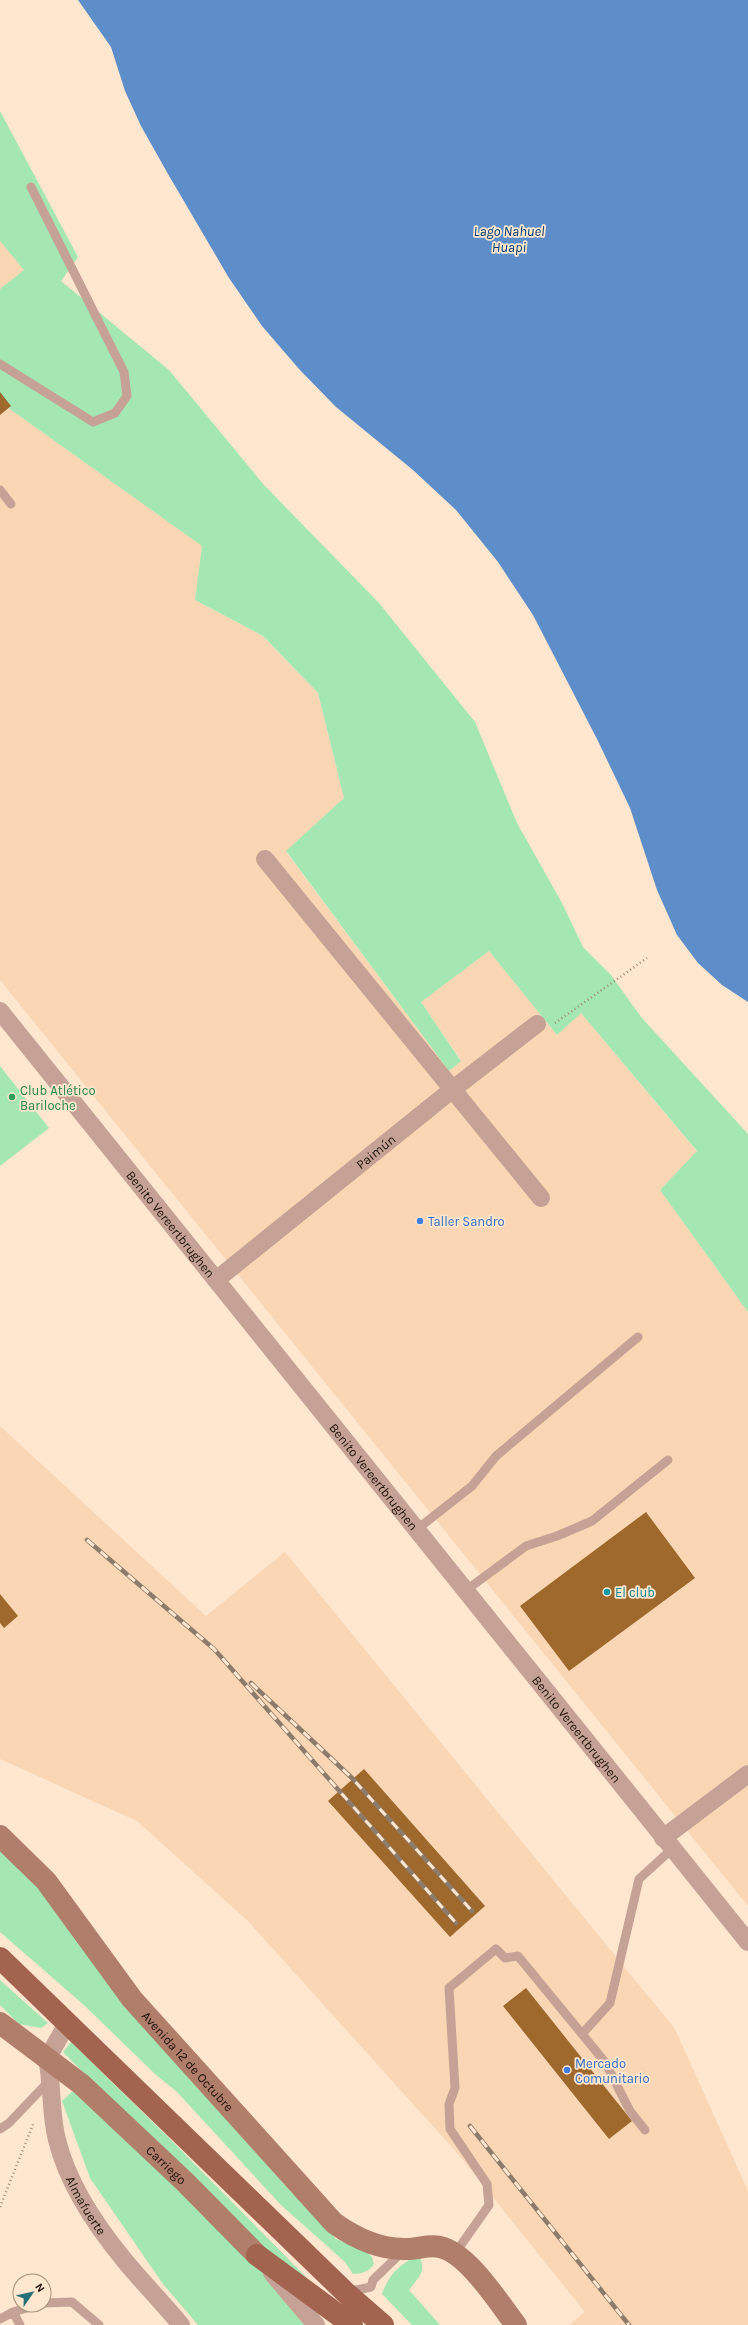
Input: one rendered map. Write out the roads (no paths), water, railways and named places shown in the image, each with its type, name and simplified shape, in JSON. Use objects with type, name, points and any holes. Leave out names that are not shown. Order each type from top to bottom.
[{"type":"main road","points":[[0,1958],[68,2022],[345,2292],[383,2325]]},
{"type":"main road","points":[[257,2255],[352,2325]]},
{"type":"main road","points":[[345,2292],[371,2325]]},
{"type":"street","points":[[265,859],[541,1198]]},
{"type":"street","name":"Benito Vereertbrughen","points":[[0,1011],[748,1942]]},
{"type":"street","name":"Paimún","points":[[216,1280],[452,1090],[543,1025]]},
{"type":"street","points":[[667,1843],[748,1774]]},
{"type":"street","name":"Avenida 12 de Octubre","points":[[0,1836],[46,1880],[132,1999],[334,2223],[354,2238],[375,2244],[405,2249],[429,2246],[442,2247],[470,2266],[516,2325]]},
{"type":"street","points":[[49,2069],[68,2022]]},
{"type":"street","name":"Carriego","points":[[0,2023],[49,2069],[81,2084],[185,2182],[257,2255],[316,2325]]},
{"type":"street","name":"Almafuerte","points":[[49,2069],[51,2104],[57,2140],[71,2179],[97,2222],[124,2260],[181,2325]]},
{"type":"lane","points":[[0,364],[93,422],[115,413],[127,396],[124,372],[31,187]]},
{"type":"lane","points":[[0,490],[11,504]]},
{"type":"lane","points":[[416,1530],[472,1486],[496,1456],[638,1337]]},
{"type":"lane","points":[[465,1591],[526,1546],[557,1536],[592,1521],[668,1460]]},
{"type":"lane","points":[[582,2034],[610,2003],[639,1879],[667,1843]]},
{"type":"lane","points":[[454,2255],[489,2205],[487,2184],[450,2129],[449,2104],[455,2088],[449,1988],[496,1949],[505,1958],[518,1956],[605,2062],[630,2111],[645,2130]]},
{"type":"lane","points":[[0,2129],[9,2123],[49,2069]]},
{"type":"lane","points":[[345,2292],[372,2287],[373,2280],[405,2249]]},
{"type":"lane","points":[[52,2303],[72,2302],[99,2325]]},
{"type":"lane","points":[[0,2319],[12,2313]]},
{"type":"lane","points":[[14,2313],[20,2325]]},
{"type":"water","name":"Lago Nahuel Huapi","points":[[78,0],[748,0],[748,1002],[722,985],[698,963],[677,935],[657,890],[630,808],[597,739],[533,615],[498,562],[456,510],[413,470],[336,407],[299,369],[262,326],[229,278],[168,174],[141,126],[125,91],[111,47]]},
{"type":"railway","points":[[87,1540],[214,1649],[456,1923]]},
{"type":"railway","points":[[251,1683],[352,1778],[472,1911]]},
{"type":"railway","points":[[470,2126],[629,2325]]},
{"type":"place","name":"Club Atlético Bariloche","points":[[12,1097]]},
{"type":"place","name":"Taller Sandro","points":[[420,1221]]},
{"type":"place","name":"El club","points":[[607,1592]]},
{"type":"place","name":"Mercado Comunitario","points":[[567,2070]]}]
